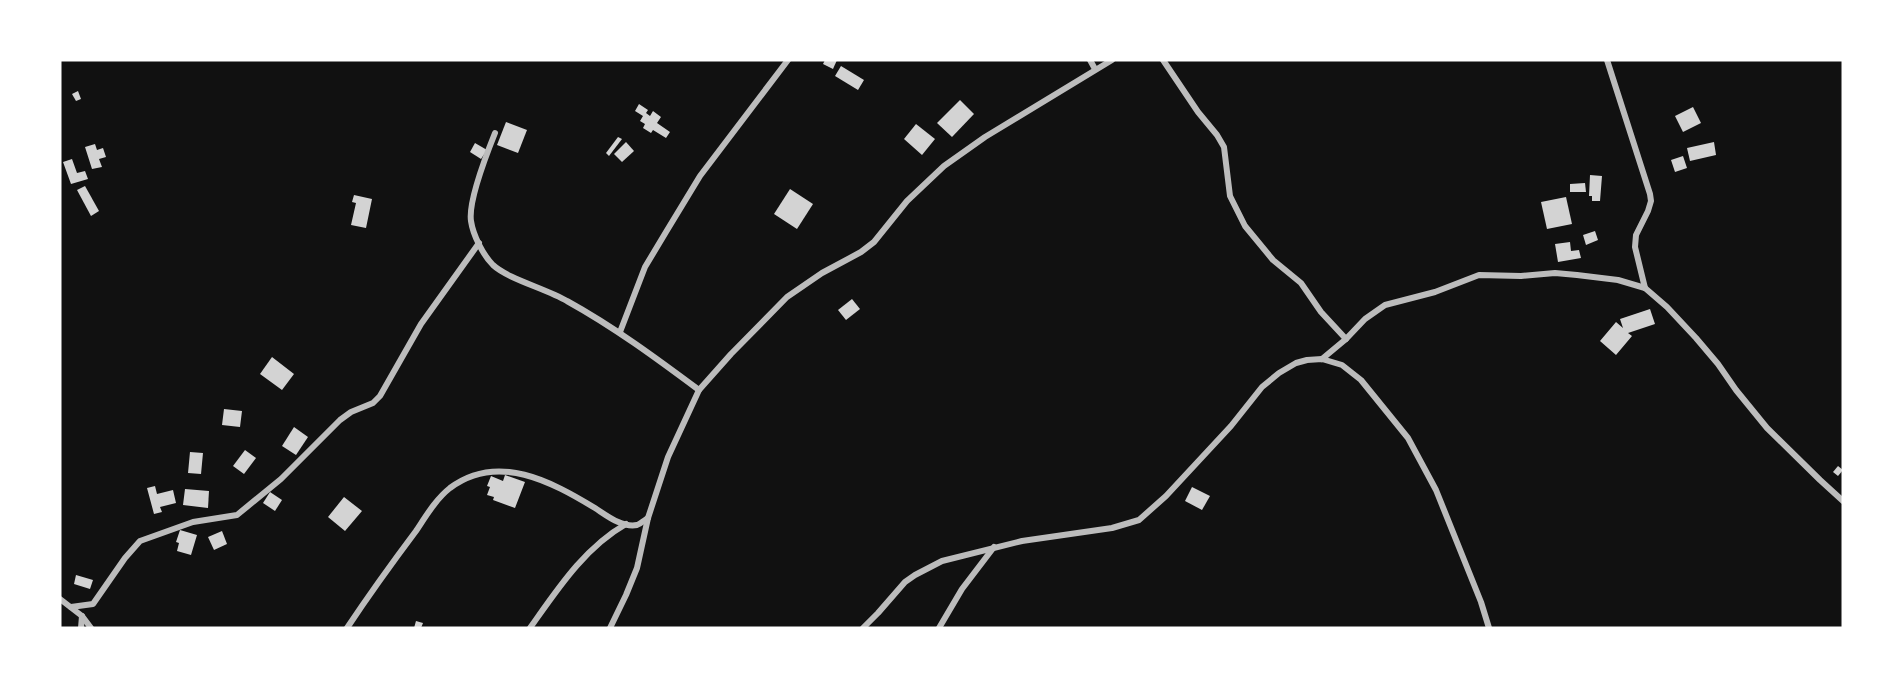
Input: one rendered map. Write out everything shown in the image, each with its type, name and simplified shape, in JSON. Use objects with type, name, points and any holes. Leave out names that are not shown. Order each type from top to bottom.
[{"type":"street","points":[[620,332],[645,267],[700,176],[788,60]]},
{"type":"street","points":[[1090,60],[1095,69]]},
{"type":"street","points":[[610,628],[637,568],[648,518],[668,457],[699,390],[787,297],[874,242],[907,201],[944,166],[985,137],[1112,60]]},
{"type":"street","points":[[1163,60],[1224,147],[1230,196],[1245,226],[1273,260],[1301,283],[1321,312],[1346,339]]},
{"type":"street","points":[[1607,60],[1650,194],[1651,201],[1636,234],[1635,247],[1645,288]]},
{"type":"street","points":[[495,134],[483,164],[470,218],[473,231],[489,260],[502,271],[551,292],[620,332],[699,390]]},
{"type":"street","points":[[71,607],[93,604],[125,558],[140,541],[193,522],[237,515],[281,479],[340,420],[351,412],[373,403],[380,396],[421,324],[479,243]]},
{"type":"street","points":[[1322,358],[1346,339],[1365,319],[1385,305],[1435,292],[1479,275],[1521,276],[1554,273],[1618,280],[1645,288],[1667,307],[1711,355],[1767,428],[1843,501]]},
{"type":"street","points":[[863,628],[905,582],[942,561],[1022,541],[1112,528],[1139,520],[1166,496],[1223,435],[1262,387],[1296,363],[1322,358],[1342,365],[1361,380],[1408,438],[1436,490],[1482,602],[1489,628]]},
{"type":"street","points":[[347,628],[444,493],[473,476],[514,472],[532,476],[551,483],[609,518],[637,525],[648,518]]},
{"type":"street","points":[[530,628],[591,549],[606,536],[626,524]]},
{"type":"street","points":[[939,628],[962,589],[994,547]]},
{"type":"street","points":[[60,599],[82,616],[91,628]]},
{"type":"street","points":[[81,628],[82,616]]},
{"type":"building","points":[[825,60],[837,60],[833,69],[823,64]]},
{"type":"building","points":[[841,66],[864,80],[858,90],[835,76]]},
{"type":"building","points":[[78,91],[81,99],[76,101],[72,94]]},
{"type":"building","points":[[960,100],[974,114],[952,137],[937,123]]},
{"type":"building","points":[[639,104],[648,110],[646,113],[650,116],[653,111],[661,117],[657,123],[670,132],[666,138],[653,130],[651,133],[643,128],[645,124],[640,121],[643,116],[635,111]]},
{"type":"building","points":[[1693,107],[1701,123],[1683,132],[1675,116]]},
{"type":"building","points":[[506,122],[527,130],[518,153],[497,145]]},
{"type":"building","points":[[916,124],[935,139],[922,155],[904,139]]},
{"type":"building","points":[[618,137],[622,139],[609,156],[606,153]]},
{"type":"building","points":[[626,142],[634,151],[622,162],[614,154]]},
{"type":"building","points":[[1714,142],[1716,155],[1690,161],[1687,148]]},
{"type":"building","points":[[475,143],[487,150],[481,159],[470,152]]},
{"type":"building","points":[[95,144],[97,150],[103,148],[106,157],[99,159],[102,167],[92,169],[85,147]]},
{"type":"building","points":[[1683,156],[1687,168],[1675,172],[1671,160]]},
{"type":"building","points":[[72,159],[77,173],[85,171],[88,179],[71,184],[63,162]]},
{"type":"building","points":[[1590,175],[1602,176],[1600,201],[1592,201],[1592,196],[1589,196]]},
{"type":"building","points":[[1585,183],[1586,192],[1570,192],[1570,184]]},
{"type":"building","points":[[85,186],[99,211],[91,216],[77,190]]},
{"type":"building","points":[[790,189],[813,204],[797,229],[774,214]]},
{"type":"building","points":[[354,195],[372,199],[366,228],[351,225],[356,203],[352,202]]},
{"type":"building","points":[[1566,197],[1572,224],[1547,229],[1541,202]]},
{"type":"building","points":[[1595,231],[1598,240],[1586,245],[1583,235]]},
{"type":"building","points":[[1570,242],[1571,251],[1579,250],[1581,258],[1558,262],[1555,244]]},
{"type":"building","points":[[852,299],[860,309],[846,320],[838,310]]},
{"type":"building","points":[[1650,309],[1655,324],[1628,333],[1632,336],[1616,355],[1600,341],[1616,322],[1623,328],[1620,319]]},
{"type":"building","points":[[272,357],[294,374],[282,390],[260,374]]},
{"type":"building","points":[[224,409],[242,411],[240,427],[222,425]]},
{"type":"building","points":[[294,427],[308,437],[296,455],[282,446]]},
{"type":"building","points":[[245,450],[256,458],[244,474],[233,466]]},
{"type":"building","points":[[190,452],[203,453],[201,474],[188,473]]},
{"type":"building","points":[[1838,466],[1843,470],[1838,476],[1833,472]]},
{"type":"building","points":[[505,475],[525,482],[515,508],[493,500],[494,497],[487,495],[490,487],[487,486],[491,476],[503,481]]},
{"type":"building","points":[[155,486],[157,494],[173,490],[176,503],[160,507],[162,512],[154,514],[147,488]]},
{"type":"building","points":[[1192,487],[1210,496],[1202,510],[1185,501]]},
{"type":"building","points":[[185,489],[209,491],[208,508],[183,505]]},
{"type":"building","points":[[270,492],[282,500],[275,511],[263,503]]},
{"type":"building","points":[[344,497],[362,511],[345,531],[328,517]]},
{"type":"building","points":[[180,530],[197,535],[191,555],[177,551],[179,543],[176,542]]},
{"type":"building","points":[[222,531],[227,544],[214,550],[208,537]]},
{"type":"building","points":[[76,575],[93,580],[90,589],[74,584]]},
{"type":"building","points":[[416,621],[423,623],[421,628],[414,628]]}]
